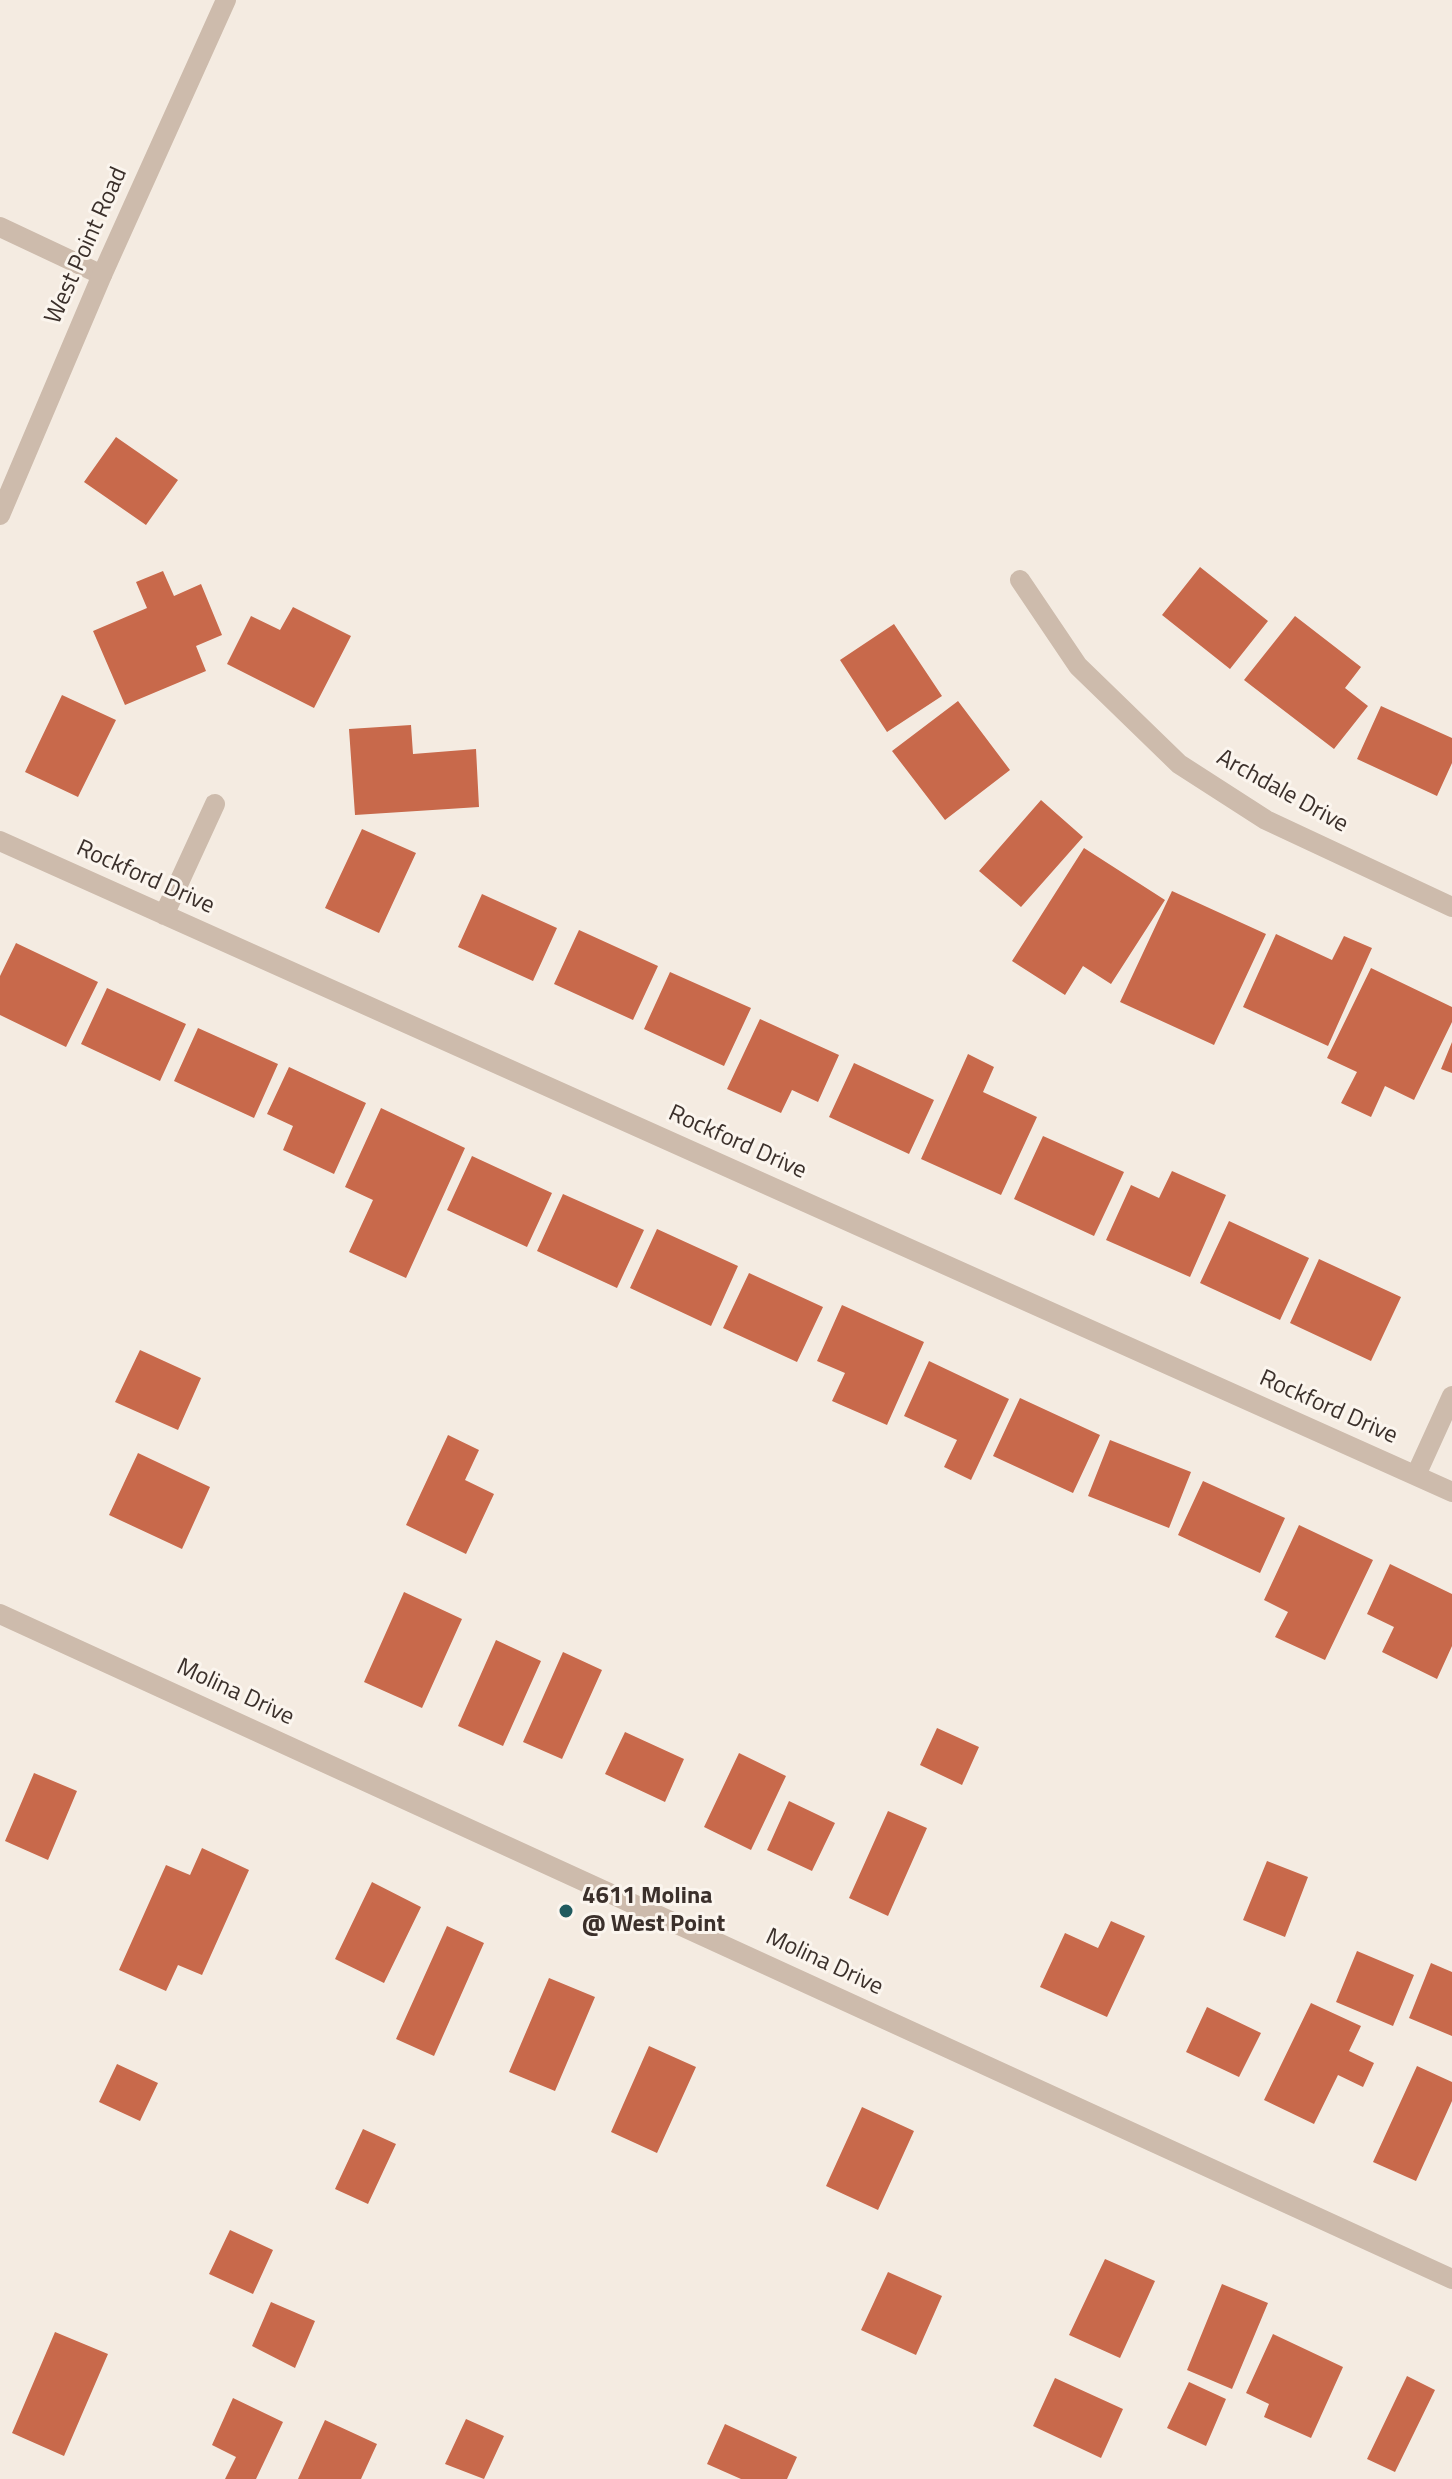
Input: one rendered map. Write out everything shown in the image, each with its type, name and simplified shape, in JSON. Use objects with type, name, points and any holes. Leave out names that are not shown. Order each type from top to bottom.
[{"type":"street","name":"West Point Road","points":[[0,515],[102,275],[226,0]]},
{"type":"street","points":[[0,227],[102,275]]},
{"type":"street","name":"Archdale Drive","points":[[1020,580],[1078,666],[1179,764],[1266,820],[1452,907]]},
{"type":"street","points":[[164,915],[215,804]]},
{"type":"street","name":"Rockford Drive","points":[[0,841],[1452,1492]]},
{"type":"street","points":[[1416,1475],[1452,1396]]},
{"type":"street","name":"Molina Drive","points":[[0,1614],[1452,2279]]},
{"type":"building","points":[[116,437],[178,480],[146,525],[84,482]]},
{"type":"building","points":[[1200,567],[1268,621],[1230,669],[1162,615]]},
{"type":"building","points":[[163,571],[174,596],[201,584],[222,635],[196,646],[206,671],[125,705],[93,631],[147,608],[136,582]]},
{"type":"building","points":[[293,607],[351,636],[314,708],[227,664],[251,616],[280,630]]},
{"type":"building","points":[[1295,616],[1361,667],[1345,688],[1368,706],[1334,749],[1244,680]]},
{"type":"building","points":[[894,624],[942,696],[887,732],[840,660]]},
{"type":"building","points":[[62,695],[116,720],[78,797],[25,772]]},
{"type":"building","points":[[958,701],[1010,770],[945,820],[892,751]]},
{"type":"building","points":[[1381,706],[1452,738],[1452,763],[1437,796],[1357,759]]},
{"type":"building","points":[[411,725],[413,754],[476,749],[479,807],[355,815],[349,729]]},
{"type":"building","points":[[1041,800],[1083,837],[1021,907],[979,871]]},
{"type":"building","points":[[362,829],[416,853],[379,933],[325,908]]},
{"type":"building","points":[[1084,848],[1165,900],[1111,984],[1083,966],[1065,995],[1012,961]]},
{"type":"building","points":[[1172,891],[1266,934],[1214,1045],[1120,1002]]},
{"type":"building","points":[[482,894],[557,928],[533,981],[458,947]]},
{"type":"building","points":[[579,930],[658,966],[633,1020],[554,984]]},
{"type":"building","points":[[1276,934],[1332,960],[1344,936],[1372,948],[1328,1046],[1243,1007]]},
{"type":"building","points":[[16,943],[98,982],[66,1047],[0,1015],[0,976]]},
{"type":"building","points":[[1371,968],[1452,1007],[1452,1022],[1414,1100],[1385,1086],[1371,1117],[1341,1103],[1357,1072],[1327,1058]]},
{"type":"building","points":[[670,972],[751,1008],[724,1066],[644,1029]]},
{"type":"building","points":[[107,988],[186,1024],[160,1081],[81,1044]]},
{"type":"building","points":[[760,1019],[839,1055],[818,1102],[792,1090],[781,1113],[727,1089]]},
{"type":"building","points":[[198,1028],[278,1064],[254,1118],[174,1081]]},
{"type":"building","points":[[1452,1042],[1452,1073],[1441,1069]]},
{"type":"building","points":[[968,1054],[994,1067],[983,1092],[1037,1117],[1001,1195],[921,1159]]},
{"type":"building","points":[[854,1063],[934,1100],[909,1154],[829,1117]]},
{"type":"building","points":[[289,1067],[366,1103],[334,1174],[283,1150],[293,1126],[267,1114]]},
{"type":"building","points":[[381,1108],[465,1148],[406,1278],[349,1252],[373,1200],[345,1187]]},
{"type":"building","points":[[1043,1136],[1124,1172],[1094,1236],[1014,1199]]},
{"type":"building","points":[[472,1156],[552,1193],[527,1247],[447,1210]]},
{"type":"building","points":[[1172,1171],[1226,1195],[1190,1277],[1106,1240],[1131,1185],[1159,1198]]},
{"type":"building","points":[[563,1194],[644,1230],[617,1288],[537,1251]]},
{"type":"building","points":[[1229,1221],[1309,1258],[1280,1320],[1200,1283]]},
{"type":"building","points":[[657,1229],[738,1266],[711,1326],[630,1288]]},
{"type":"building","points":[[1319,1259],[1401,1297],[1371,1361],[1290,1323]]},
{"type":"building","points":[[749,1273],[823,1307],[797,1362],[723,1328]]},
{"type":"building","points":[[842,1305],[924,1342],[887,1425],[832,1401],[845,1373],[817,1361]]},
{"type":"building","points":[[140,1350],[201,1378],[178,1430],[115,1402]]},
{"type":"building","points":[[929,1361],[1009,1399],[971,1480],[944,1467],[957,1440],[904,1416]]},
{"type":"building","points":[[1020,1398],[1100,1435],[1073,1493],[993,1456]]},
{"type":"building","points":[[448,1435],[479,1450],[465,1480],[494,1494],[466,1554],[406,1525]]},
{"type":"building","points":[[1110,1440],[1191,1472],[1169,1528],[1088,1496]]},
{"type":"building","points":[[138,1453],[210,1487],[182,1549],[109,1515]]},
{"type":"building","points":[[1203,1481],[1285,1518],[1260,1573],[1178,1535]]},
{"type":"building","points":[[1299,1525],[1373,1560],[1325,1660],[1275,1637],[1288,1612],[1264,1600]]},
{"type":"building","points":[[1390,1564],[1452,1594],[1452,1646],[1437,1679],[1382,1652],[1394,1627],[1367,1614]]},
{"type":"building","points":[[404,1592],[462,1619],[422,1708],[364,1682]]},
{"type":"building","points":[[496,1640],[541,1661],[503,1746],[458,1726]]},
{"type":"building","points":[[563,1652],[602,1670],[562,1759],[523,1742]]},
{"type":"building","points":[[937,1728],[979,1747],[962,1785],[920,1765]]},
{"type":"building","points":[[625,1732],[684,1759],[665,1802],[605,1774]]},
{"type":"building","points":[[739,1753],[786,1776],[751,1850],[704,1827]]},
{"type":"building","points":[[34,1773],[77,1791],[48,1860],[5,1841]]},
{"type":"building","points":[[789,1801],[835,1823],[812,1871],[767,1850]]},
{"type":"building","points":[[888,1811],[927,1828],[888,1916],[849,1898]]},
{"type":"building","points":[[202,1848],[249,1870],[202,1975],[178,1965],[166,1991],[119,1970],[166,1865],[190,1875]]},
{"type":"building","points":[[1267,1861],[1308,1877],[1285,1937],[1243,1920]]},
{"type":"building","points":[[372,1882],[421,1907],[384,1983],[335,1959]]},
{"type":"building","points":[[1111,1921],[1145,1936],[1107,2017],[1040,1987],[1065,1933],[1098,1948]]},
{"type":"building","points":[[447,1926],[484,1943],[434,2056],[396,2039]]},
{"type":"building","points":[[1357,1951],[1414,1975],[1393,2026],[1336,2002]]},
{"type":"building","points":[[1431,1963],[1452,1972],[1452,2036],[1409,2018]]},
{"type":"building","points":[[549,1978],[595,1997],[555,2091],[509,2072]]},
{"type":"building","points":[[1311,2003],[1361,2026],[1349,2051],[1374,2063],[1363,2087],[1338,2075],[1314,2124],[1264,2100]]},
{"type":"building","points":[[1207,2007],[1261,2033],[1239,2077],[1186,2052]]},
{"type":"building","points":[[649,2046],[696,2067],[657,2153],[611,2132]]},
{"type":"building","points":[[117,2064],[158,2083],[140,2121],[99,2102]]},
{"type":"building","points":[[1417,2066],[1452,2082],[1452,2101],[1416,2181],[1373,2162]]},
{"type":"building","points":[[862,2107],[914,2131],[878,2210],[826,2186]]},
{"type":"building","points":[[363,2129],[396,2144],[368,2204],[335,2189]]},
{"type":"building","points":[[230,2230],[273,2250],[253,2294],[209,2274]]},
{"type":"building","points":[[1105,2259],[1155,2281],[1120,2358],[1069,2335]]},
{"type":"building","points":[[888,2272],[942,2296],[916,2355],[861,2330]]},
{"type":"building","points":[[1222,2284],[1268,2303],[1232,2389],[1187,2370]]},
{"type":"building","points":[[271,2302],[315,2321],[295,2368],[252,2346]]},
{"type":"building","points":[[55,2332],[108,2354],[64,2456],[12,2433]]},
{"type":"building","points":[[1273,2334],[1343,2367],[1311,2438],[1264,2417],[1269,2404],[1246,2393]]},
{"type":"building","points":[[1407,2376],[1435,2390],[1395,2472],[1367,2459]]},
{"type":"building","points":[[1055,2378],[1123,2409],[1101,2458],[1033,2426]]},
{"type":"building","points":[[1189,2382],[1226,2399],[1206,2446],[1167,2428]]},
{"type":"building","points":[[233,2398],[283,2422],[256,2479],[225,2479],[236,2457],[212,2445]]},
{"type":"building","points":[[466,2419],[504,2436],[484,2479],[445,2464]]},
{"type":"building","points":[[325,2420],[377,2444],[361,2479],[298,2479]]},
{"type":"building","points":[[725,2424],[797,2457],[787,2479],[741,2479],[707,2464]]},
{"type":"place","name":"4611 Molina @ West Point","points":[[566,1911]]}]
